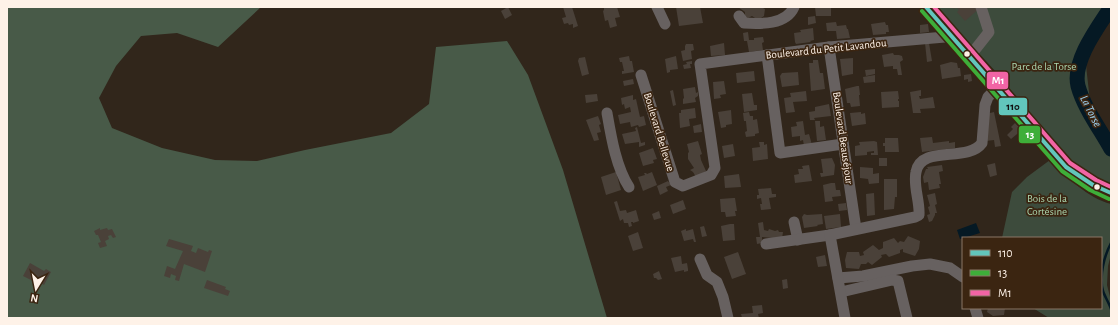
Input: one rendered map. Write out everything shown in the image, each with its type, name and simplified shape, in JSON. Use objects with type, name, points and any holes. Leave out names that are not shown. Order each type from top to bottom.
[{"type":"street","points":[[657,7],[665,24]]},
{"type":"street","points":[[739,16],[744,23],[758,24],[781,20],[794,7]]},
{"type":"street","points":[[926,7],[1066,167],[1085,180],[1111,193]]},
{"type":"street","points":[[970,56],[989,32],[987,23],[979,9]]},
{"type":"street","name":"Boulevard du Petit Lavandou","points":[[700,64],[829,47],[945,37],[951,34]]},
{"type":"street","name":"Boulevard Beauséjour","points":[[829,47],[856,229]]},
{"type":"street","points":[[767,55],[780,153],[843,144]]},
{"type":"street","name":"Boulevard Bellevue","points":[[642,75],[675,182],[683,186],[711,175],[715,168],[700,64]]},
{"type":"street","points":[[766,244],[830,235],[919,215],[916,171],[919,164],[922,160],[929,157],[968,152],[979,148],[982,143],[985,105],[988,97],[997,88]]},
{"type":"street","points":[[607,113],[617,158],[625,182],[629,187]]},
{"type":"street","points":[[794,222],[798,240]]},
{"type":"street","points":[[830,235],[845,318]]},
{"type":"street","points":[[700,259],[707,275],[717,282],[723,297],[728,318]]},
{"type":"street","points":[[838,278],[863,276],[912,266],[930,264],[950,268],[962,276]]},
{"type":"street","points":[[841,292],[892,280],[898,281],[907,318]]},
{"type":"green space","points":[[7,7],[261,7],[218,47],[177,33],[141,36],[116,66],[99,98],[112,128],[162,148],[215,160],[257,161],[391,133],[429,104],[436,47],[507,41],[528,75],[563,170],[607,318],[7,318]]},
{"type":"green space","name":"Parc de la Torse","points":[[936,7],[1111,7],[1084,48],[1090,101],[1111,139],[1111,184],[1100,182],[1084,173],[1067,159],[996,72]]},
{"type":"green space","name":"Bois de la Cortésine","points":[[1050,160],[1086,192],[1111,204],[1111,254],[1108,266],[1107,285],[1111,301],[1111,318],[1049,318],[1035,309],[1102,309],[1102,237],[1002,237],[1012,192],[1027,177]]},
{"type":"water","points":[[976,223],[980,233],[962,237],[960,239],[957,230]]},
{"type":"building","points":[[508,7],[512,15],[505,19],[501,11]]},
{"type":"building","points":[[563,7],[572,7],[578,26],[573,28],[573,24],[564,24],[562,18],[566,17]]},
{"type":"building","points":[[604,7],[617,7],[620,17],[615,18],[617,26],[610,28],[608,20],[605,21],[603,11]]},
{"type":"building","points":[[676,7],[700,7],[703,23],[679,26]]},
{"type":"building","points":[[738,7],[761,7],[765,9],[764,16],[758,20],[752,16],[746,19],[745,12]]},
{"type":"building","points":[[815,7],[831,7],[831,16],[816,16]]},
{"type":"building","points":[[956,7],[981,7],[965,21],[957,12],[959,10]]},
{"type":"building","points":[[815,16],[816,23],[808,25],[808,17]]},
{"type":"building","points":[[836,22],[837,26],[846,25],[850,38],[837,39],[836,31],[827,31],[826,23]]},
{"type":"building","points":[[885,22],[886,25],[888,25],[889,32],[886,32],[886,34],[873,35],[871,24]]},
{"type":"building","points":[[928,24],[929,32],[920,33],[920,25]]},
{"type":"building","points":[[813,28],[814,40],[810,41],[811,42],[796,44],[794,33],[801,32],[800,30]]},
{"type":"building","points":[[748,32],[749,40],[763,37],[763,50],[749,52],[747,41],[744,41],[743,33]]},
{"type":"building","points":[[724,43],[725,55],[711,56],[710,46]]},
{"type":"building","points":[[925,43],[929,43],[932,61],[927,62]]},
{"type":"building","points":[[686,44],[693,44],[694,50],[691,51],[692,59],[683,61],[681,51],[685,50]]},
{"type":"building","points":[[893,53],[894,55],[902,56],[903,60],[900,62],[902,75],[898,75],[897,69],[893,69],[893,66],[884,67],[882,55]]},
{"type":"building","points":[[629,56],[630,61],[632,61],[634,72],[622,74],[622,71],[624,71],[622,62],[620,62],[619,58]]},
{"type":"building","points":[[676,56],[678,69],[670,70],[670,72],[667,73],[665,59]]},
{"type":"building","points":[[585,57],[589,74],[582,76],[578,61],[579,58]]},
{"type":"building","points":[[853,58],[853,74],[842,76],[840,59]]},
{"type":"building","points":[[813,60],[818,60],[820,73],[823,73],[825,89],[811,91],[809,63],[813,63]]},
{"type":"building","points":[[692,61],[692,64],[690,64],[691,68],[684,69],[683,65],[687,64],[686,62]]},
{"type":"building","points":[[951,62],[957,63],[958,68],[960,68],[961,76],[942,79],[940,65]]},
{"type":"building","points":[[875,69],[875,74],[866,76],[865,70]]},
{"type":"building","points":[[754,71],[755,81],[737,83],[736,73]]},
{"type":"building","points":[[798,72],[799,85],[782,87],[780,76],[782,73]]},
{"type":"building","points":[[971,74],[972,81],[968,82],[968,79],[964,80],[964,75]]},
{"type":"building","points":[[875,75],[875,82],[864,83],[863,77]]},
{"type":"building","points":[[633,79],[634,84],[624,86],[623,81]]},
{"type":"building","points":[[724,81],[726,94],[720,95],[721,98],[714,99],[713,82]]},
{"type":"building","points":[[859,86],[860,106],[851,107],[850,103],[847,103],[845,89]]},
{"type":"building","points":[[695,87],[696,93],[698,92],[698,96],[695,98],[696,102],[683,104],[683,89]]},
{"type":"building","points":[[673,90],[676,105],[673,106],[670,91]]},
{"type":"building","points":[[921,90],[921,96],[919,96],[920,99],[933,97],[935,108],[920,109],[921,113],[913,113],[910,92]]},
{"type":"building","points":[[806,91],[807,101],[793,102],[795,112],[786,113],[784,98],[791,97],[790,93]]},
{"type":"building","points":[[898,91],[899,107],[882,108],[881,92]]},
{"type":"building","points":[[752,93],[754,105],[757,105],[757,110],[744,112],[742,94]]},
{"type":"building","points":[[597,94],[598,101],[586,103],[585,95]]},
{"type":"building","points":[[633,95],[633,100],[636,99],[640,117],[644,116],[646,125],[631,127],[630,122],[620,124],[618,115],[631,112],[630,107],[625,109],[624,104],[622,105],[621,98]]},
{"type":"building","points":[[829,104],[831,116],[814,118],[815,120],[810,120],[809,112],[815,111],[815,107]]},
{"type":"building","points":[[695,108],[696,118],[689,119],[690,126],[680,128],[679,113],[681,113],[681,110]]},
{"type":"building","points":[[731,110],[732,124],[721,128],[718,112]]},
{"type":"building","points":[[749,112],[750,116],[753,116],[753,120],[757,119],[759,133],[755,134],[755,136],[746,137],[746,121],[744,121],[743,113]]},
{"type":"building","points":[[861,112],[861,114],[865,113],[866,124],[852,126],[850,113]]},
{"type":"building","points":[[994,112],[1001,146],[995,147],[994,140],[986,141],[986,114]]},
{"type":"building","points":[[598,116],[601,124],[599,125],[601,132],[597,133],[599,140],[594,141],[586,120]]},
{"type":"building","points":[[803,121],[805,135],[809,134],[812,145],[804,146],[803,140],[800,141],[800,136],[792,137],[791,127],[797,126],[796,122]]},
{"type":"building","points":[[815,121],[820,121],[820,127],[824,126],[826,140],[817,141]]},
{"type":"building","points":[[1015,123],[1022,130],[1011,139],[1007,135],[1013,129],[1011,127]]},
{"type":"building","points":[[701,124],[702,132],[694,133],[693,126]]},
{"type":"building","points":[[637,127],[641,143],[645,142],[645,145],[639,147],[639,142],[625,144],[622,134],[636,131],[635,128]]},
{"type":"building","points":[[932,137],[933,143],[949,141],[949,143],[955,142],[955,148],[922,152],[920,138]]},
{"type":"building","points":[[885,138],[898,138],[899,152],[885,152],[885,146],[883,146],[883,143],[885,143]]},
{"type":"building","points":[[698,141],[702,154],[700,155],[701,160],[706,171],[696,177],[690,170],[694,168],[688,159],[689,152],[687,144]]},
{"type":"building","points":[[759,142],[764,142],[764,145],[767,144],[768,159],[753,161],[752,148],[760,147]]},
{"type":"building","points":[[859,142],[877,142],[878,155],[871,155],[874,151],[867,152],[867,155],[855,156],[855,146],[860,145]]},
{"type":"building","points":[[733,144],[735,156],[724,158],[722,146]]},
{"type":"building","points":[[653,148],[657,159],[653,160],[654,163],[643,166],[639,153]]},
{"type":"building","points":[[832,158],[835,165],[834,175],[821,177],[820,173],[823,173],[821,159]]},
{"type":"building","points":[[879,158],[887,158],[887,166],[879,166]]},
{"type":"building","points":[[995,163],[997,175],[990,177],[987,165]]},
{"type":"building","points":[[809,165],[812,181],[795,183],[794,175],[799,174],[798,169],[803,169],[802,166]]},
{"type":"building","points":[[942,165],[943,171],[939,172],[941,184],[939,184],[940,188],[929,190],[928,182],[924,183],[923,177],[926,169],[928,169],[927,167]]},
{"type":"building","points":[[860,167],[873,168],[873,174],[879,173],[879,183],[869,184],[868,179],[860,178]]},
{"type":"building","points":[[616,172],[621,190],[606,195],[601,177]]},
{"type":"building","points":[[652,172],[657,185],[643,191],[638,177],[645,175],[644,173],[647,174]]},
{"type":"building","points":[[739,174],[741,187],[725,188],[724,176]]},
{"type":"building","points":[[884,179],[897,179],[897,197],[895,197],[894,209],[884,210]]},
{"type":"building","points":[[668,181],[671,185],[666,187],[668,191],[660,195],[657,186]]},
{"type":"building","points":[[835,183],[836,190],[840,190],[841,196],[832,197],[833,201],[825,202],[823,185]]},
{"type":"building","points":[[771,188],[772,194],[776,194],[776,197],[769,198],[771,209],[761,210],[761,198],[757,199],[757,195],[759,195],[758,189]]},
{"type":"building","points":[[874,193],[875,215],[867,216],[866,194]]},
{"type":"building","points":[[935,193],[937,213],[935,213],[932,221],[929,222],[927,215],[930,214],[928,207],[930,206],[927,195]]},
{"type":"building","points":[[735,198],[737,211],[735,211],[736,216],[726,217],[725,212],[721,212],[720,199]]},
{"type":"building","points":[[683,200],[686,209],[673,214],[670,205]]},
{"type":"building","points":[[617,201],[620,211],[626,210],[627,213],[636,210],[639,221],[633,223],[631,222],[632,226],[629,227],[628,223],[624,223],[623,219],[620,221],[614,202]]},
{"type":"building","points":[[846,203],[847,210],[839,211],[838,204]]},
{"type":"building","points":[[659,211],[661,218],[654,220],[652,214]]},
{"type":"building","points":[[804,214],[822,214],[823,224],[804,228],[802,217]]},
{"type":"building","points":[[840,214],[841,227],[826,229],[824,216]]},
{"type":"building","points":[[763,222],[764,230],[768,231],[769,229],[783,232],[782,239],[762,237],[762,243],[757,244],[756,237],[760,237],[758,223]]},
{"type":"building","points":[[734,224],[735,240],[723,241],[721,226]]},
{"type":"building","points":[[704,226],[707,236],[702,237],[700,227]]},
{"type":"building","points":[[100,228],[100,230],[107,228],[108,230],[112,229],[116,237],[113,238],[111,235],[108,236],[109,239],[105,241],[107,246],[100,248],[98,243],[101,242],[98,235],[96,235],[94,231]]},
{"type":"building","points":[[686,229],[686,231],[693,229],[696,242],[694,242],[693,239],[684,241],[681,231]]},
{"type":"building","points":[[638,232],[643,248],[633,251],[628,236]]},
{"type":"building","points":[[908,236],[920,241],[919,249],[915,256],[903,252],[903,249],[900,250],[900,253],[889,257],[886,254],[881,255],[882,257],[872,265],[868,262],[866,264],[861,264],[859,269],[846,268],[845,260],[847,252],[859,252],[860,256],[864,255],[863,252],[873,245],[879,250],[883,248],[883,242],[894,238],[898,243],[900,241],[904,242]]},
{"type":"building","points":[[169,239],[193,246],[191,251],[196,253],[198,248],[208,252],[209,250],[212,251],[205,272],[184,264],[179,281],[175,280],[176,276],[171,274],[170,278],[164,276],[167,266],[175,269],[183,251],[166,246]]},
{"type":"building","points":[[738,252],[746,274],[732,279],[724,257]]},
{"type":"building","points":[[825,255],[827,266],[818,267],[816,257]]},
{"type":"building","points":[[681,256],[682,264],[687,263],[688,271],[684,272],[684,270],[675,272],[671,258]]},
{"type":"building","points":[[30,263],[44,271],[46,269],[51,272],[44,285],[34,279],[33,281],[23,276]]},
{"type":"building","points":[[659,271],[662,279],[658,280],[654,278],[653,274]]},
{"type":"building","points":[[787,279],[788,288],[783,289],[782,280]]},
{"type":"building","points":[[207,280],[226,287],[225,289],[230,291],[228,296],[204,288]]},
{"type":"building","points":[[762,305],[763,313],[758,314],[759,318],[742,318],[741,314],[753,313],[752,306]]},
{"type":"building","points":[[988,309],[1005,309],[1004,315],[993,316],[987,312]]},
{"type":"waterway","name":"La Torse","points":[[1111,7],[1093,34],[1082,55],[1077,76],[1078,86],[1084,102],[1111,149]]},
{"type":"waterway","name":"La Torse","points":[[1111,243],[1104,260],[1102,273],[1103,291],[1111,309]]},
{"type":"transit line","name":"110","points":[[926,7],[1066,167],[1093,185],[1111,193]]},
{"type":"transit line","name":"M1","points":[[934,7],[1070,163],[1096,180],[1111,187]]},
{"type":"transit line","name":"13","points":[[922,11],[1062,171],[1090,190],[1109,199]]}]
